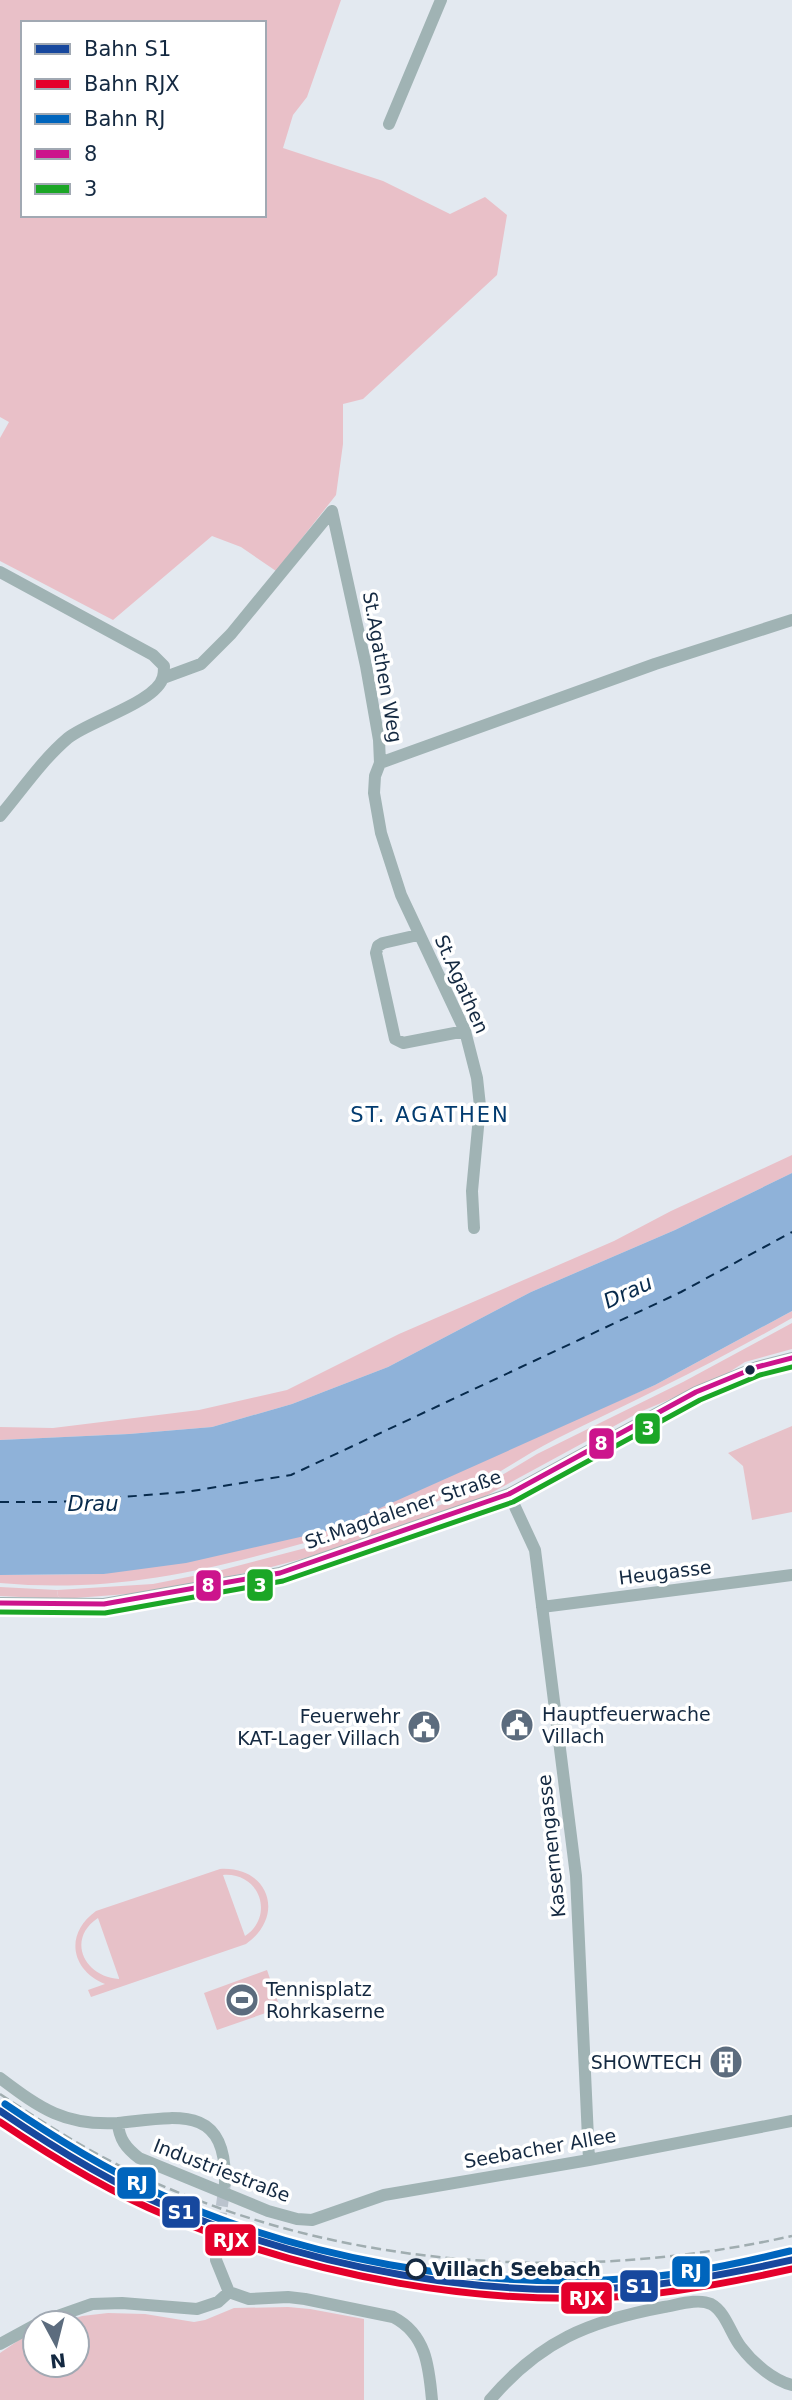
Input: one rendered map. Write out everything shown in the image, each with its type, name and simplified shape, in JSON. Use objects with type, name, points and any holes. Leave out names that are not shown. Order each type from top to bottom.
[{"type":"street","points":[[389,124],[441,0]]},
{"type":"street","name":"St.Agathen Weg","points":[[163,678],[201,664],[332,511],[366,666],[379,740],[380,763],[655,664],[792,620]]},
{"type":"street","points":[[0,572],[153,655],[164,666],[163,678],[156,689],[72,735],[50,756],[0,816]]},
{"type":"street","name":"St.Agathen","points":[[380,763],[375,776],[374,793],[381,832],[401,895],[465,1031],[477,1077],[480,1106],[472,1191],[474,1228]]},
{"type":"street","points":[[418,934],[383,943],[378,946],[376,953],[395,1040],[403,1043],[465,1031]]},
{"type":"street","name":"St.Magdalener Straße","points":[[0,1602],[104,1604],[280,1573],[509,1494],[696,1392],[757,1367],[792,1358]]},
{"type":"street","name":"Kasernengasse","points":[[509,1494],[534,1544],[576,1876],[589,2160]]},
{"type":"street","name":"Heugasse","points":[[542,1607],[792,1575]]},
{"type":"street","points":[[0,2078],[34,2102],[66,2119],[93,2124],[188,2118],[205,2125],[222,2144],[225,2183]]},
{"type":"street","name":"Seebacher Allee","points":[[297,2219],[318,2219],[384,2195],[589,2160],[792,2121]]},
{"type":"street","name":"Industriestraße","points":[[118,2123],[118,2134],[123,2143],[139,2158],[247,2202],[297,2219]]},
{"type":"street","points":[[217,2242],[216,2260],[229,2292],[249,2299],[305,2299],[393,2317],[405,2323],[419,2340],[429,2374],[432,2400]]},
{"type":"street","points":[[78,2309],[92,2304],[122,2303],[197,2309],[218,2302],[229,2292]]},
{"type":"street","points":[[490,2400],[522,2367],[567,2336],[595,2323],[699,2302],[711,2304],[724,2318],[741,2347],[758,2364],[783,2382],[792,2385]]},
{"type":"street","points":[[0,2344],[21,2332]]},
{"type":"shaded area","points":[[0,0],[341,0],[307,97],[293,115],[283,148],[383,181],[450,214],[485,197],[507,215],[497,275],[363,399],[343,404],[343,444],[336,495],[276,571],[241,547],[212,536],[113,620],[0,561],[0,438],[9,422],[0,417]]},
{"type":"shaded area","points":[[792,1155],[792,1173],[675,1230],[531,1292],[388,1367],[292,1404],[212,1427],[0,1440],[0,1427],[53,1428],[199,1410],[287,1390],[399,1334],[614,1241],[671,1211]]},
{"type":"shaded area","points":[[792,1311],[792,1318],[734,1350],[556,1439],[473,1486],[413,1511],[269,1553],[156,1578],[80,1585],[0,1583],[0,1575],[104,1574],[553,1429],[655,1385]]},
{"type":"shaded area","points":[[792,1323],[792,1349],[745,1362],[720,1378],[640,1412],[471,1504],[351,1546],[260,1570],[154,1592],[62,1599],[58,1596],[57,1590],[153,1584],[218,1571],[340,1539],[414,1515],[474,1492],[537,1454],[683,1382]]},
{"type":"shaded area","points":[[792,1426],[792,1512],[752,1520],[743,1466],[728,1453]]},
{"type":"shaded area","points":[[0,1587],[57,1590],[62,1599],[0,1596]]},
{"type":"shaded area","points":[[220,1869],[237,1870],[250,1876],[260,1884],[268,1907],[266,1920],[258,1933],[246,1944],[91,1997],[88,1990],[105,1984],[85,1970],[79,1961],[76,1941],[79,1930],[96,1911]],"holes":[[[223,1875],[246,1880],[259,1897],[259,1918],[254,1928],[245,1936]],[[98,1918],[119,1978],[119,1979],[96,1972],[83,1956],[83,1936]]]},
{"type":"shaded area","name":"Tennisplatz Rohrkaserne","points":[[267,1970],[280,2008],[217,2030],[204,1993]]},
{"type":"shaded area","points":[[288,2307],[364,2319],[364,2400],[0,2400],[0,2353],[21,2339],[21,2379],[91,2379],[91,2315],[145,2314],[194,2322],[234,2308]]},
{"type":"water","name":"Drau","points":[[792,1173],[792,1311],[655,1385],[331,1530],[186,1563],[104,1574],[0,1575],[0,1440],[212,1427],[292,1404],[388,1367],[531,1292],[675,1230]]},
{"type":"ferry route","points":[[0,1502],[59,1502],[186,1492],[291,1475],[681,1292],[792,1232]]},
{"type":"tunnel","points":[[217,2242],[225,2183]]},
{"type":"railway","points":[[0,2094],[111,2162],[206,2203],[287,2229],[370,2247],[454,2258],[539,2263],[624,2260],[709,2251],[792,2236]]},
{"type":"railway","points":[[0,2123],[18,2135]]},
{"type":"rail line","name":"RJ","points":[[5,2104],[113,2171],[207,2214],[266,2235],[389,2265],[452,2274],[577,2281],[677,2274],[790,2251]]},
{"type":"rail line","name":"S1","points":[[0,2111],[83,2164],[170,2208],[282,2247],[401,2275],[522,2288],[582,2289],[679,2281],[792,2260]]},
{"type":"rail line","name":"RJX","points":[[0,2122],[80,2173],[165,2215],[220,2237],[278,2255],[398,2283],[521,2297],[582,2298],[679,2290],[792,2269]]},
{"type":"transit line","name":"8","points":[[0,1603],[104,1604],[280,1573],[509,1494],[696,1392],[757,1367],[792,1358]]},
{"type":"transit line","name":"3","points":[[0,1612],[105,1613],[283,1581],[513,1502],[700,1400],[760,1375],[792,1367]]},
{"type":"place","name":"Hauptfeuerwache Villach","points":[[517,1725]]},
{"type":"place","name":"Feuerwehr KAT-Lager Villach","points":[[424,1727]]},
{"type":"place","name":"Tennisplatz Rohrkaserne","points":[[242,2000]]},
{"type":"place","name":"SHOWTECH","points":[[726,2062]]},
{"type":"place","name":"Villach Seebach","points":[[416,2269]]},
{"type":"district","name":"ST. AGATHEN","points":[[430,1115]]}]
